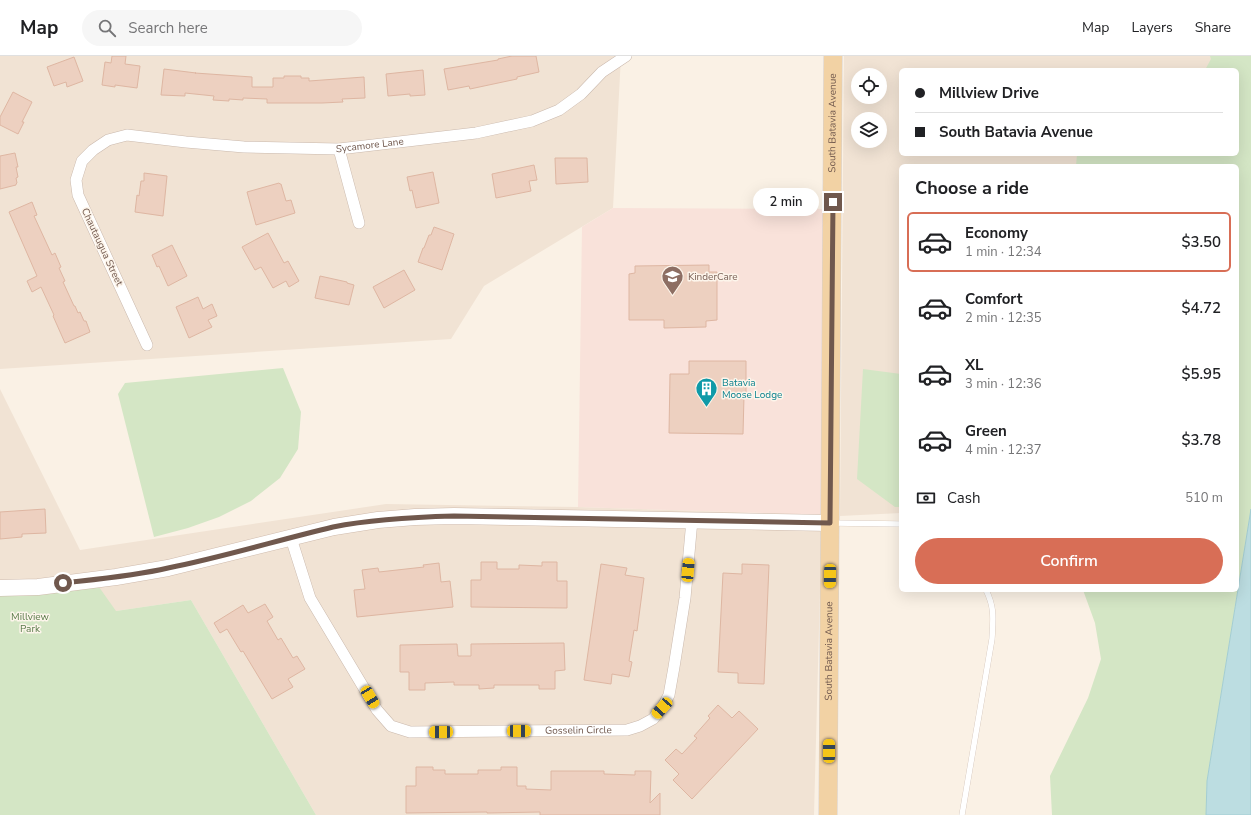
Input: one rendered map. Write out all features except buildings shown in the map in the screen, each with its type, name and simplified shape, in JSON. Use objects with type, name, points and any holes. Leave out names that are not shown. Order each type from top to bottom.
[{"type":"main road","name":"South Batavia Avenue","points":[[828,815],[833,56]]},
{"type":"street","name":"Sycamore Lane","points":[[93,150],[108,140],[127,135],[244,147],[339,149],[476,132],[532,121],[559,110],[581,94],[602,72],[626,56]]},
{"type":"street","points":[[339,149],[359,223]]},
{"type":"street","name":"Chautaugua Street","points":[[93,150],[82,161],[76,180],[78,195],[147,345]]},
{"type":"street","points":[[0,588],[38,586],[146,572],[168,568],[334,527],[378,520],[415,517],[454,516],[830,523]]},
{"type":"street","name":"Gosselin Circle","points":[[291,538],[310,598],[377,710],[391,726],[410,732],[627,730],[640,726],[653,719],[662,708],[668,695],[685,598],[692,520]]},
{"type":"lane","points":[[830,523],[899,524]]},
{"type":"lane","points":[[962,815],[992,639],[994,615],[990,597],[987,592]]},
{"type":"shaded area","points":[[0,56],[621,56],[613,208],[484,286],[451,339],[0,369]]},
{"type":"shaded area","points":[[844,56],[1251,56],[1239,150],[1239,68],[899,68],[899,156],[1238,156],[1237,164],[899,164],[899,513],[840,516]]},
{"type":"shaded area","points":[[613,208],[828,209],[822,515],[578,507],[582,227]]},
{"type":"shaded area","points":[[0,389],[80,550],[386,504],[578,507],[822,515],[814,815],[316,815],[191,600],[116,611],[0,593]]},
{"type":"green space","points":[[1210,56],[1251,56],[1251,509],[1239,583],[1239,164],[1076,164],[1077,156],[1239,156],[1239,68],[1206,68],[1211,59]]},
{"type":"green space","points":[[283,368],[301,412],[298,449],[280,478],[251,501],[219,517],[188,528],[154,537],[118,394],[125,383]]},
{"type":"green space","points":[[863,369],[899,374],[899,507],[895,507],[857,479]]},
{"type":"green space","name":"Millview Park","points":[[99,587],[116,611],[191,600],[316,815],[0,815],[0,593],[12,594]]},
{"type":"green space","points":[[1084,592],[1238,592],[1207,781],[1206,815],[1052,815],[1050,776],[1088,698],[1101,659],[1095,623]]},
{"type":"water","points":[[1251,509],[1251,815],[1206,815],[1207,781],[1238,592],[1239,592],[1239,583]]},
{"type":"place","name":"KinderCare","points":[[673,296]]},
{"type":"place","name":"Batavia Moose Lodge","points":[[707,408]]},
{"type":"route","points":[[63,583],[116,577],[168,568],[334,527],[378,520],[415,517],[454,516],[830,523],[833,202]]}]
